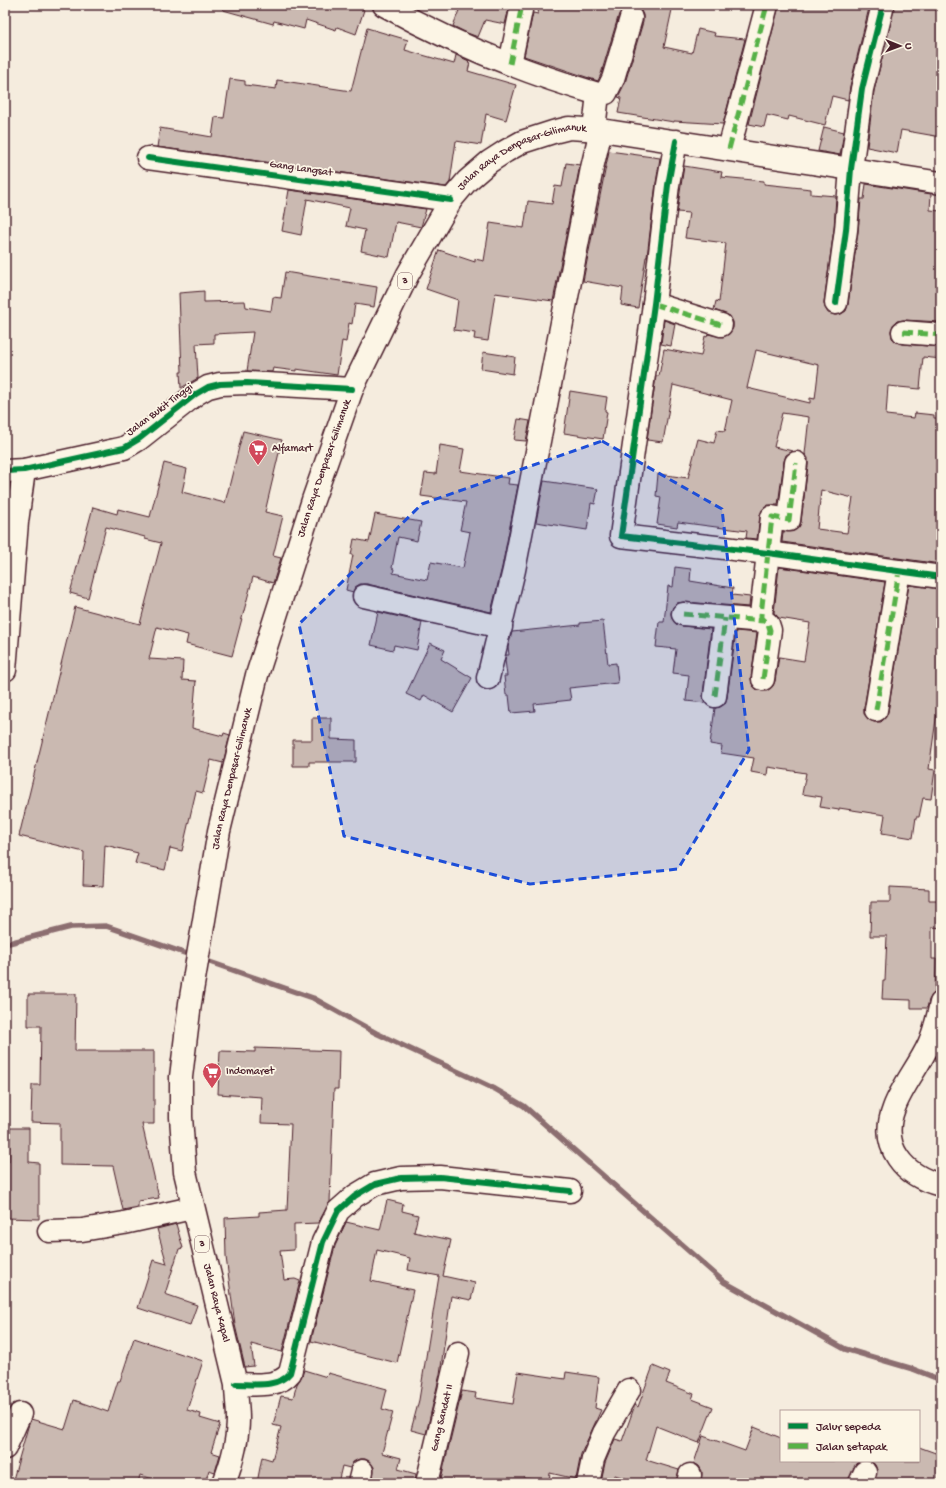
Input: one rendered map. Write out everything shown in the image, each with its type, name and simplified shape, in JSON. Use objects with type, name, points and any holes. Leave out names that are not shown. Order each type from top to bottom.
[{"type":"main road","points":[[384,5],[456,42],[550,80],[598,94],[606,92],[613,79],[631,18]]},
{"type":"main road","points":[[510,64],[522,5]]},
{"type":"main road","points":[[728,149],[767,5]]},
{"type":"main road","points":[[836,303],[846,230],[851,169],[862,89],[883,5]]},
{"type":"main road","points":[[488,678],[514,570],[592,168],[597,129],[598,94]]},
{"type":"main road","name":"Jalan Raya Denpasar-Gilimanuk","points":[[190,1003],[219,831],[257,675],[313,500],[352,389],[408,274],[451,200],[467,181],[489,162],[517,145],[569,128],[597,129],[941,183]]},
{"type":"main road","points":[[676,141],[668,185],[654,304],[621,536],[768,553],[941,577]]},
{"type":"main road","name":"Gang Langsat","points":[[148,158],[451,200]]},
{"type":"main road","points":[[654,304],[721,325]]},
{"type":"main road","points":[[903,332],[941,335]]},
{"type":"main road","name":"Jalan Bukit Tinggi","points":[[14,471],[110,452],[132,444],[196,394],[208,387],[220,384],[248,383],[352,389]]},
{"type":"main road","points":[[763,621],[761,618],[761,607],[772,517],[789,520],[796,463]]},
{"type":"main road","points":[[5,670],[17,522],[14,471]]},
{"type":"main road","points":[[876,710],[899,572]]},
{"type":"main road","points":[[364,596],[501,627]]},
{"type":"main road","points":[[683,614],[763,621],[768,624],[770,630],[763,679]]},
{"type":"main road","points":[[715,696],[725,618]]},
{"type":"main road","name":"Jalan Raya Kapal","points":[[190,1003],[181,1078],[181,1117],[185,1172],[192,1208],[236,1384],[238,1420],[236,1441],[231,1465],[224,1483]]},
{"type":"main road","points":[[941,1003],[929,1044],[894,1106],[890,1119],[892,1145],[898,1159],[909,1172],[941,1186]]},
{"type":"main road","points":[[236,1384],[273,1383],[281,1381],[290,1373],[323,1242],[338,1212],[355,1196],[375,1184],[401,1178],[440,1177],[570,1191]]},
{"type":"main road","points":[[49,1230],[82,1230],[124,1223],[192,1208]]},
{"type":"main road","name":"Gang Sandat II","points":[[427,1483],[458,1353]]},
{"type":"main road","points":[[588,1483],[593,1459],[604,1433],[629,1390]]},
{"type":"main road","points":[[5,1448],[20,1414]]},
{"type":"highlighted area","points":[[602,441],[722,509],[749,750],[678,869],[530,884],[344,836],[299,624],[422,504]]},
{"type":"building","points":[[224,5],[351,5],[364,10],[356,34],[337,27],[336,30],[306,20],[304,29],[274,21],[273,24],[223,10]]},
{"type":"building","points":[[461,5],[494,5],[509,8],[505,24],[485,20],[478,37],[453,26]]},
{"type":"building","points":[[539,5],[673,5],[664,47],[692,53],[698,29],[715,33],[714,36],[745,39],[723,124],[674,122],[618,113],[621,98],[618,97],[625,83],[643,22],[643,15],[640,9],[634,6],[628,6],[619,14],[598,81],[524,56],[533,13],[538,14]]},
{"type":"building","points":[[779,5],[858,5],[869,8],[848,100],[832,96],[825,125],[789,116],[788,120],[767,115],[764,127],[749,124]]},
{"type":"building","points":[[895,5],[941,5],[941,91],[937,116],[941,117],[941,137],[901,130],[897,153],[867,147],[874,91]]},
{"type":"building","points":[[367,28],[408,40],[405,50],[454,64],[456,55],[469,61],[468,71],[516,85],[506,120],[486,114],[481,145],[456,141],[450,182],[446,187],[157,147],[160,128],[212,137],[215,117],[224,118],[230,79],[245,81],[245,85],[276,89],[277,80],[351,91]]},
{"type":"building","points":[[824,127],[844,132],[840,155],[818,151]]},
{"type":"building","points":[[609,151],[660,158],[647,257],[638,308],[621,305],[623,288],[583,281]]},
{"type":"building","points":[[566,163],[580,165],[553,301],[495,293],[488,341],[474,339],[475,333],[454,330],[458,300],[426,289],[439,250],[475,262],[475,259],[484,261],[490,223],[524,228],[528,201],[552,204],[555,186],[562,187]]},
{"type":"building","points":[[684,166],[722,172],[721,177],[764,181],[764,184],[811,189],[811,194],[836,196],[834,229],[824,302],[828,313],[835,315],[846,311],[848,305],[861,199],[864,199],[866,184],[931,194],[930,210],[941,211],[941,322],[897,321],[893,325],[891,331],[892,338],[896,342],[902,344],[941,347],[941,359],[923,357],[920,389],[888,386],[886,415],[914,418],[915,413],[934,415],[934,418],[941,418],[941,564],[782,542],[783,532],[794,531],[799,527],[801,522],[808,465],[808,458],[805,454],[809,417],[782,413],[774,447],[793,451],[786,455],[784,461],[778,505],[768,505],[762,510],[757,539],[746,538],[747,531],[678,522],[677,527],[657,524],[661,497],[656,496],[658,474],[688,478],[698,439],[714,443],[717,430],[725,431],[732,400],[673,385],[663,442],[647,440],[656,376],[659,376],[664,349],[701,356],[705,336],[707,337],[708,334],[723,337],[729,334],[733,328],[733,322],[730,316],[714,310],[716,301],[719,302],[726,243],[685,238],[689,213],[677,212]],"holes":[[[756,350],[819,365],[815,399],[810,398],[810,403],[747,388]],[[821,490],[853,498],[847,533],[817,529]]]},
{"type":"building","points":[[289,190],[426,209],[421,227],[396,222],[389,257],[361,251],[365,230],[346,226],[350,208],[307,199],[301,235],[282,231]]},
{"type":"building","points":[[285,272],[377,287],[374,307],[355,304],[352,324],[349,323],[346,342],[342,341],[337,375],[296,369],[296,371],[273,368],[272,372],[247,371],[253,332],[214,334],[214,343],[196,344],[198,378],[181,388],[180,372],[182,372],[179,293],[204,291],[204,302],[245,301],[246,307],[271,311],[273,297],[281,298]]},
{"type":"building","points":[[664,320],[675,324],[671,346],[661,344]]},
{"type":"building","points":[[483,352],[515,357],[513,374],[481,369]]},
{"type":"building","points":[[570,391],[607,397],[605,411],[607,412],[603,439],[564,433]]},
{"type":"building","points":[[518,419],[530,421],[526,441],[514,440]]},
{"type":"building","points":[[243,431],[282,440],[265,512],[283,516],[273,556],[281,558],[273,583],[253,577],[232,656],[186,644],[188,635],[157,627],[149,659],[183,661],[182,680],[196,681],[192,728],[223,736],[224,733],[230,735],[223,763],[211,760],[203,793],[196,791],[182,851],[170,848],[165,870],[135,863],[138,853],[105,845],[103,886],[83,885],[84,852],[19,836],[75,607],[140,624],[161,543],[145,539],[145,537],[106,527],[88,598],[70,593],[93,507],[117,514],[118,509],[150,517],[164,463],[187,469],[182,492],[225,503]]},
{"type":"building","points":[[440,445],[464,449],[460,471],[509,478],[508,484],[518,485],[502,567],[491,612],[367,584],[360,584],[355,587],[353,592],[346,590],[353,555],[351,555],[354,539],[369,542],[375,514],[421,522],[417,541],[398,537],[392,568],[394,569],[393,573],[427,580],[431,562],[463,568],[470,532],[460,530],[466,502],[421,496],[425,473],[436,474]]},
{"type":"building","points":[[544,481],[598,489],[595,504],[591,503],[587,530],[536,522]]},
{"type":"building","points":[[675,567],[691,569],[690,581],[733,588],[732,595],[750,597],[749,607],[684,602],[677,603],[673,607],[671,613],[672,619],[676,624],[711,629],[703,694],[705,703],[686,701],[689,675],[673,673],[676,649],[656,647],[659,622],[664,622],[668,586],[673,587]]},
{"type":"building","points":[[779,567],[885,582],[864,708],[864,714],[868,719],[874,722],[881,722],[888,712],[909,585],[941,589],[941,706],[938,705],[929,769],[935,770],[931,799],[923,798],[919,817],[916,817],[913,838],[882,833],[885,815],[839,808],[839,810],[820,807],[822,797],[802,794],[806,773],[768,767],[767,775],[751,772],[754,758],[721,753],[722,746],[710,744],[715,708],[725,704],[727,698],[736,631],[757,633],[751,678],[752,684],[756,689],[767,691],[773,686],[779,657],[804,661],[810,623],[779,618],[774,613]]},
{"type":"building","points":[[378,612],[422,622],[417,650],[394,645],[393,650],[371,645]]},
{"type":"building","points":[[603,621],[608,664],[616,663],[618,683],[569,688],[571,700],[534,704],[535,711],[511,713],[509,695],[506,695],[504,676],[507,676],[505,660],[506,655],[509,655],[508,647],[512,632],[580,625],[580,623]]},
{"type":"building","points":[[430,643],[445,650],[441,659],[472,678],[453,712],[424,695],[421,701],[406,694]]},
{"type":"building","points":[[312,718],[331,718],[331,739],[356,740],[356,762],[309,762],[309,766],[293,766],[293,740],[312,740]]},
{"type":"building","points":[[890,887],[929,889],[929,901],[941,901],[941,928],[932,927],[932,959],[936,959],[935,992],[929,1000],[927,1008],[911,1008],[911,1000],[882,999],[883,981],[885,981],[887,936],[870,936],[871,902],[890,902]]},
{"type":"building","points":[[28,994],[76,994],[75,1051],[154,1051],[154,1124],[142,1124],[159,1198],[138,1201],[138,1207],[123,1210],[113,1166],[60,1165],[60,1123],[31,1122],[32,1085],[40,1085],[41,1026],[28,1026]]},
{"type":"building","points":[[255,1048],[339,1051],[338,1089],[334,1089],[330,1202],[318,1223],[294,1224],[294,1250],[280,1251],[284,1280],[295,1279],[300,1281],[282,1352],[251,1344],[254,1366],[245,1367],[235,1325],[226,1257],[225,1218],[259,1216],[259,1212],[287,1210],[291,1124],[261,1123],[262,1097],[218,1094],[220,1051],[255,1052]]},
{"type":"building","points":[[10,1128],[29,1128],[29,1162],[39,1163],[39,1219],[5,1218],[5,1162],[9,1162]]},
{"type":"building","points":[[387,1200],[403,1204],[402,1211],[418,1215],[414,1232],[451,1240],[443,1276],[475,1283],[471,1300],[451,1296],[440,1374],[426,1434],[411,1430],[419,1400],[439,1276],[408,1270],[410,1258],[377,1250],[371,1281],[413,1290],[397,1363],[311,1341],[335,1246],[346,1222],[380,1230]]},
{"type":"building","points":[[176,1224],[183,1248],[179,1249],[165,1294],[197,1305],[190,1325],[138,1308],[153,1260],[167,1264],[157,1229]]},
{"type":"building","points":[[134,1338],[203,1361],[187,1410],[201,1414],[200,1418],[220,1424],[211,1452],[220,1455],[215,1472],[209,1470],[205,1483],[166,1483],[140,1475],[138,1483],[12,1483],[31,1419],[65,1429],[74,1400],[108,1412]]},
{"type":"building","points":[[653,1366],[670,1373],[666,1383],[694,1394],[692,1399],[713,1407],[699,1443],[656,1426],[646,1460],[679,1470],[676,1483],[640,1483],[615,1475],[612,1483],[601,1481],[605,1463],[615,1439],[622,1441],[635,1405],[638,1407]]},
{"type":"building","points":[[304,1370],[327,1377],[328,1373],[387,1389],[382,1409],[393,1412],[382,1453],[401,1458],[398,1469],[416,1474],[415,1483],[382,1483],[373,1480],[374,1467],[365,1459],[359,1459],[353,1462],[350,1468],[342,1466],[338,1483],[257,1483],[262,1457],[272,1460],[281,1427],[273,1425],[281,1396],[293,1398],[297,1384]]},
{"type":"building","points":[[518,1372],[565,1379],[566,1372],[599,1377],[595,1408],[601,1410],[581,1454],[576,1479],[550,1473],[549,1482],[524,1478],[523,1483],[440,1483],[462,1391],[476,1393],[475,1398],[513,1404]]},
{"type":"building","points":[[754,1427],[780,1438],[780,1462],[859,1462],[854,1467],[848,1483],[701,1483],[702,1471],[699,1466],[694,1463],[703,1436],[745,1451]]},
{"type":"building","points":[[920,1447],[941,1455],[941,1483],[874,1483],[877,1470],[872,1462],[920,1462]]},
{"type":"waterway","points":[[5,944],[71,927],[106,926],[193,956]]},
{"type":"waterway","points":[[201,959],[313,998],[376,1033],[495,1089],[524,1106],[724,1282],[845,1349],[913,1369],[941,1380]]},
{"type":"marked path","points":[[510,64],[522,5]]},
{"type":"marked path","points":[[729,149],[767,5]]},
{"type":"marked path","points":[[654,304],[721,325]]},
{"type":"marked path","points":[[903,332],[941,335]]},
{"type":"marked path","points":[[763,679],[770,630],[768,624],[761,618],[761,615],[772,517],[789,520],[796,463]]},
{"type":"marked path","points":[[876,710],[899,571]]},
{"type":"marked path","points":[[683,614],[763,621]]},
{"type":"marked path","points":[[715,696],[725,618]]},
{"type":"cycle path","points":[[836,303],[846,230],[851,169],[862,89],[883,5]]},
{"type":"cycle path","points":[[676,141],[668,185],[654,304],[621,536],[768,553],[941,577]]},
{"type":"cycle path","points":[[148,158],[451,200]]},
{"type":"cycle path","points":[[5,471],[24,470],[124,448],[139,439],[196,394],[208,387],[220,384],[247,383],[352,389]]},
{"type":"cycle path","points":[[236,1384],[272,1383],[285,1378],[290,1373],[323,1242],[338,1211],[355,1196],[375,1184],[401,1178],[440,1177],[570,1191]]},
{"type":"place","name":"Alfamart","points":[[258,466]]},
{"type":"place","name":"Indomaret","points":[[212,1089]]}]
